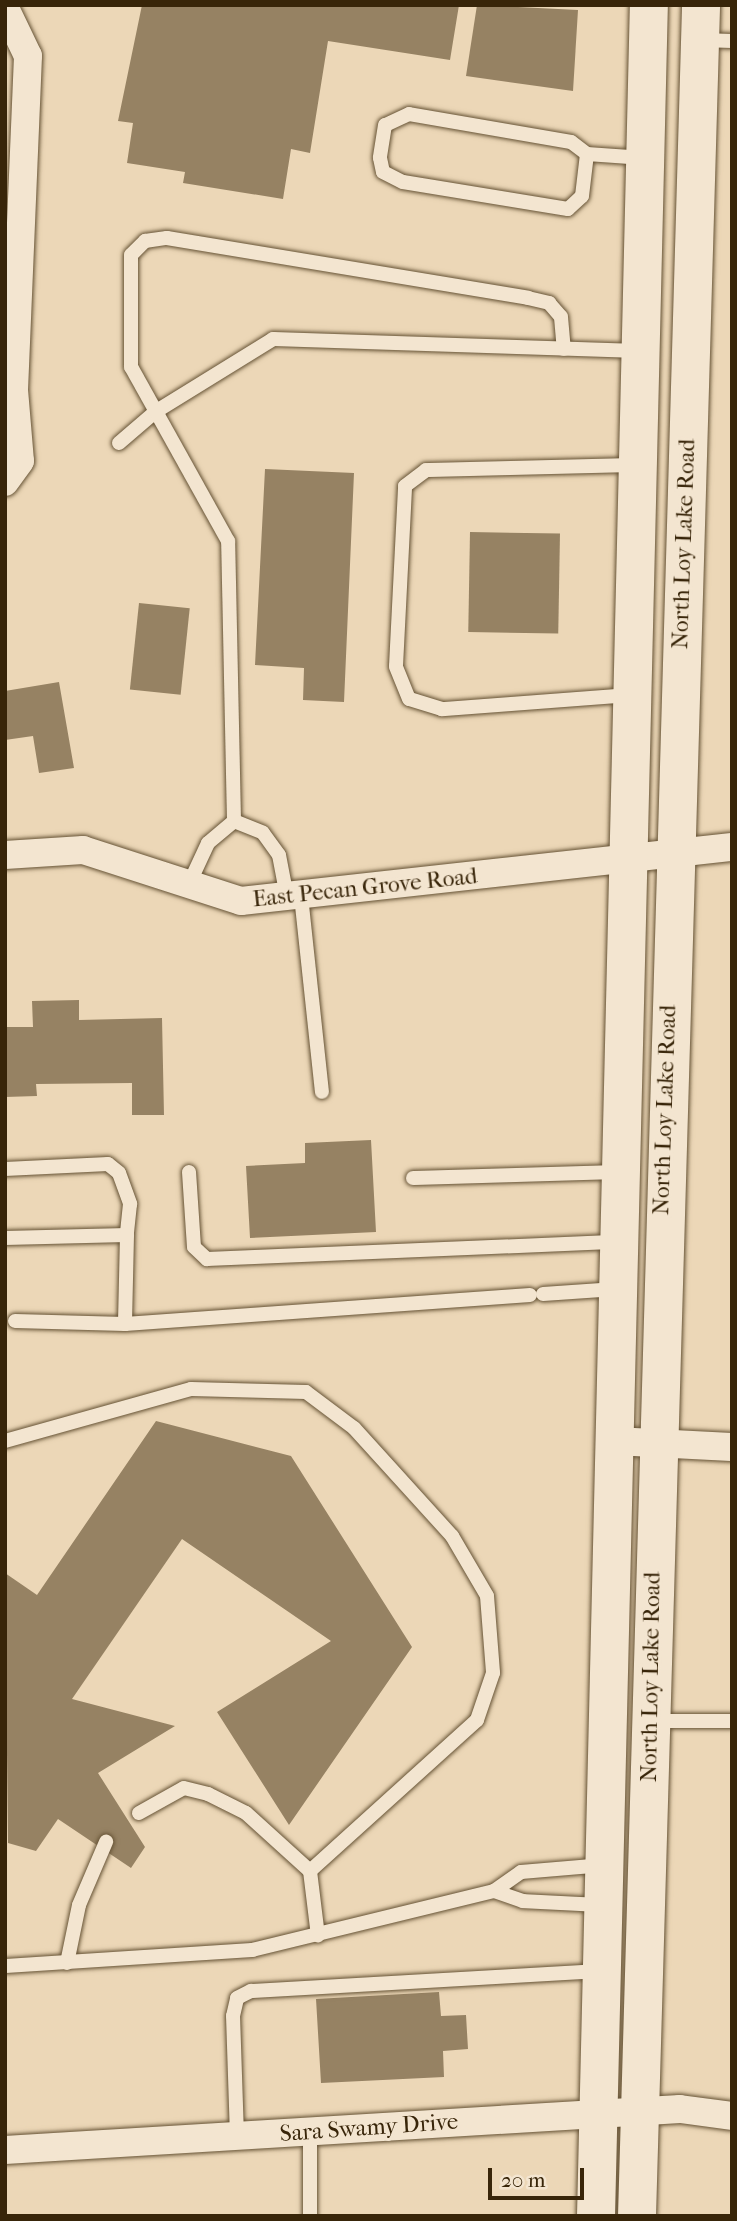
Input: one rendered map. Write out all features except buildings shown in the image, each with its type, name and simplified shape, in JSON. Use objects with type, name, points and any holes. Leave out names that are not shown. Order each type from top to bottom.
[{"type":"main road","name":"North Loy Lake Road","points":[[596,2216],[605,1905],[617,1242],[649,5]]},
{"type":"main road","name":"North Loy Lake Road","points":[[637,2216],[673,854],[711,29]]},
{"type":"street","points":[[5,482],[20,461],[14,390],[11,293],[27,56],[10,8]]},
{"type":"street","name":"East Pecan Grove Road","points":[[5,855],[83,850],[241,901],[732,847]]},
{"type":"street","points":[[614,1441],[732,1447]]},
{"type":"street","name":"Sara Swamy Drive","points":[[5,2150],[639,2111],[732,2116]]},
{"type":"lane","points":[[587,154],[582,196],[568,209],[402,182],[383,172],[380,158],[385,125],[409,114],[571,142],[587,154],[645,158]]},
{"type":"lane","points":[[234,821],[228,541],[131,367],[127,276],[131,255],[145,241],[167,237],[528,298],[549,303],[561,317],[564,348]]},
{"type":"lane","points":[[119,443],[155,412],[273,339],[640,351]]},
{"type":"lane","points":[[632,695],[442,709],[409,699],[396,666],[405,486],[426,470],[637,465]]},
{"type":"lane","points":[[189,884],[208,843],[234,821]]},
{"type":"lane","points":[[234,821],[263,833],[279,855],[294,897],[322,1092]]},
{"type":"lane","points":[[5,1169],[108,1164],[119,1173],[130,1204],[125,1324]]},
{"type":"lane","points":[[189,1172],[194,1247],[207,1259],[617,1242]]},
{"type":"lane","points":[[413,1178],[619,1172]]},
{"type":"lane","points":[[5,1238],[127,1235]]},
{"type":"lane","points":[[15,1321],[125,1324],[616,1289]]},
{"type":"lane","points":[[5,1441],[191,1389],[306,1392],[355,1428],[452,1536],[487,1597],[493,1673],[477,1720],[310,1871]]},
{"type":"lane","points":[[650,1721],[732,1721]]},
{"type":"lane","points":[[139,1813],[184,1788],[208,1794],[246,1813],[310,1871],[318,1936]]},
{"type":"lane","points":[[67,1963],[79,1905],[106,1842]]},
{"type":"lane","points":[[8,1963],[67,1963],[252,1950],[495,1891],[521,1872],[605,1865]]},
{"type":"lane","points":[[495,1891],[523,1901],[605,1905]]},
{"type":"lane","points":[[237,2136],[233,2016],[237,1998],[251,1991],[603,1971]]},
{"type":"lane","points":[[310,2133],[310,2216]]}]
